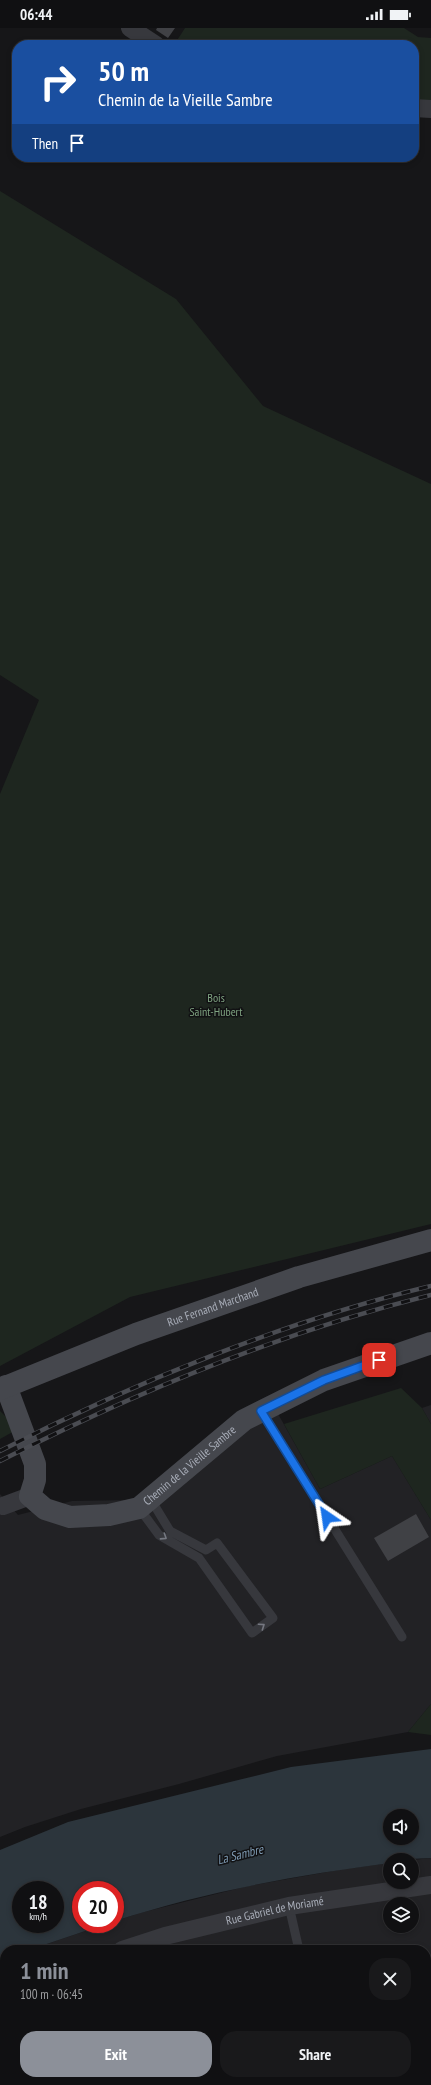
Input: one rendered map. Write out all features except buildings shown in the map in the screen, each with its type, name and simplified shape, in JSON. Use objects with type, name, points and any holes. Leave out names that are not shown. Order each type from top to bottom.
[{"type":"street","points":[[130,28],[148,40]]},
{"type":"street","points":[[419,109],[431,110]]},
{"type":"street","name":"Rue Fernand Marchand","points":[[3,1387],[136,1334],[292,1280],[431,1240]]},
{"type":"street","name":"Chemin de la Vieille Sambre","points":[[30,1496],[45,1509],[70,1517],[109,1515],[145,1503],[244,1420],[324,1380],[431,1343]]},
{"type":"street","points":[[3,1387],[35,1464],[35,1480],[30,1496],[3,1506]]},
{"type":"street","name":"Rue Gabriel de Moriamé","points":[[137,1945],[165,1936],[289,1906],[431,1885]]},
{"type":"lane","points":[[261,1411],[402,1637]]},
{"type":"lane","points":[[145,1503],[170,1531],[206,1550],[218,1543],[273,1618],[252,1632],[199,1558],[159,1535],[145,1503]]},
{"type":"lane","points":[[289,1906],[298,1945]]},
{"type":"shaded area","points":[[431,1405],[431,1424],[422,1408]]},
{"type":"shaded area","points":[[277,1412],[320,1489],[392,1456],[431,1520],[431,1704],[408,1732],[277,1756],[179,1784],[81,1809],[25,1827],[0,1837],[0,1494],[18,1515],[72,1501],[132,1500]]},
{"type":"shaded area","points":[[431,1858],[431,1945],[44,1945],[79,1933],[124,1933],[124,1918],[140,1913],[248,1886],[344,1869],[383,1864],[383,1889],[419,1889],[419,1859]]},
{"type":"green space","points":[[185,28],[404,28],[418,37],[431,38],[431,104],[419,105],[419,40],[177,40]]},
{"type":"green space","name":"Bois Saint-Hubert","points":[[0,191],[176,299],[263,406],[431,484],[431,1224],[130,1297],[0,1366],[0,794],[39,700],[0,675]]},
{"type":"green space","points":[[401,1388],[422,1408],[431,1424],[431,1520],[392,1456],[320,1489],[284,1424]]},
{"type":"green space","points":[[0,1411],[18,1429],[0,1439]]},
{"type":"green space","points":[[431,1704],[431,1735],[408,1732]]},
{"type":"water","name":"La Sambre","points":[[431,1749],[431,1858],[419,1859],[419,1853],[383,1853],[383,1864],[286,1879],[217,1893],[183,1901],[124,1918],[124,1881],[72,1881],[72,1933],[79,1933],[44,1945],[0,1945],[0,1850],[68,1822],[291,1767]]},
{"type":"railway","points":[[0,1451],[103,1401],[211,1356],[321,1317],[376,1300],[431,1286]]},
{"type":"railway","points":[[0,1461],[104,1411],[211,1366],[320,1327],[431,1295]]},
{"type":"route","points":[[327,1517],[261,1411],[324,1380],[379,1360]]}]
